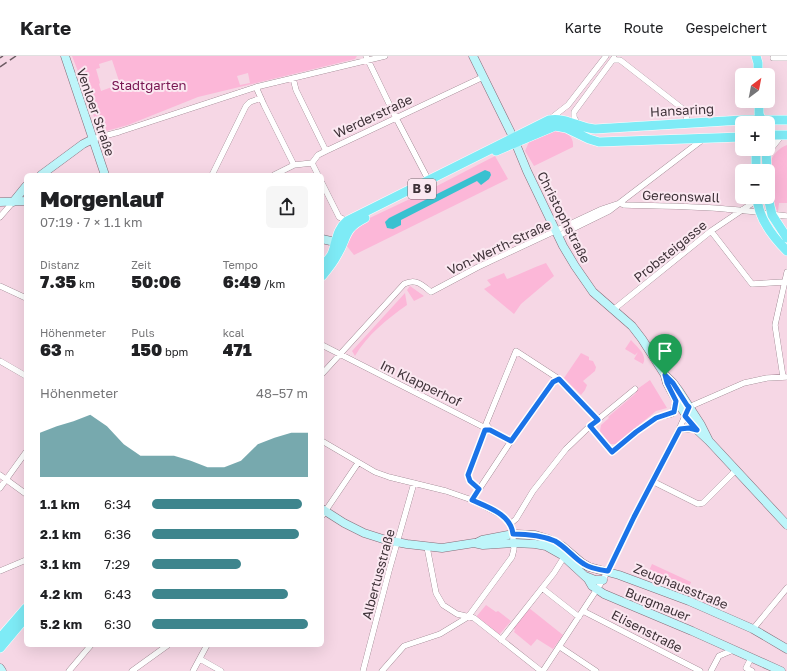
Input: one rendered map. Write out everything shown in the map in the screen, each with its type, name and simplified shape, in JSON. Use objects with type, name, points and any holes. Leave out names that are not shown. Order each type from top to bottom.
[{"type":"main road","points":[[756,56],[758,68]]},
{"type":"main road","name":"B 9","points":[[324,273],[338,255],[338,243],[342,226],[347,221],[494,152],[549,120],[564,120],[599,142],[735,137]]},
{"type":"main road","name":"Hansaring","points":[[775,120],[787,120]]},
{"type":"main road","name":"Hansaring","points":[[577,129],[735,122]]},
{"type":"main road","name":"B 9","points":[[515,140],[555,126],[577,129]]},
{"type":"main road","name":"B 9","points":[[721,137],[735,134]]},
{"type":"main road","name":"B 9","points":[[324,264],[338,243],[349,229],[357,222],[429,182]]},
{"type":"main road","points":[[758,204],[760,213],[775,238],[787,251]]},
{"type":"main road","points":[[770,204],[772,215],[787,238]]},
{"type":"main road","points":[[0,638],[24,610]]},
{"type":"main road","points":[[0,648],[24,619]]},
{"type":"street","name":"Venloer Straße","points":[[65,56],[104,173]]},
{"type":"street","points":[[44,173],[83,144],[93,140],[256,87],[367,58],[385,56]]},
{"type":"street","name":"Christophstraße","points":[[473,56],[515,140],[527,171],[563,246],[583,279],[593,292],[632,326],[665,375]]},
{"type":"street","points":[[549,120],[568,105],[606,56]]},
{"type":"street","points":[[367,58],[429,182]]},
{"type":"street","points":[[577,129],[574,112],[614,58],[620,60],[684,109],[687,115],[686,123]]},
{"type":"street","points":[[773,58],[787,58]]},
{"type":"street","name":"Werderstraße","points":[[278,173],[294,165],[312,162],[318,155],[326,151],[483,77]]},
{"type":"street","points":[[293,78],[296,90],[326,151]]},
{"type":"street","points":[[256,87],[294,165]]},
{"type":"street","points":[[213,173],[246,106],[250,102],[261,98]]},
{"type":"street","points":[[775,144],[785,135]]},
{"type":"street","name":"Von-Werth-Straße","points":[[340,354],[404,284],[411,281],[416,281],[431,292],[478,267],[557,234],[602,209],[620,203],[704,138]]},
{"type":"street","points":[[312,162],[317,173]]},
{"type":"street","points":[[324,187],[339,217],[347,221]]},
{"type":"street","points":[[0,217],[24,188]]},
{"type":"street","points":[[0,202],[24,201]]},
{"type":"street","name":"Gereonswall","points":[[620,203],[624,205],[684,206],[741,210],[787,216]]},
{"type":"street","points":[[741,210],[748,204]]},
{"type":"street","name":"Probsteigasse","points":[[613,310],[711,231],[741,210]]},
{"type":"street","points":[[711,231],[752,284],[784,282]]},
{"type":"street","points":[[324,240],[338,243]]},
{"type":"street","points":[[324,240],[338,243]]},
{"type":"street","points":[[427,547],[434,587],[441,602],[457,614],[474,618],[542,671],[560,647],[603,580],[652,481],[680,429],[689,407],[744,383],[768,378],[785,377],[778,351],[775,325],[787,272]]},
{"type":"street","points":[[0,286],[24,297]]},
{"type":"street","name":"Im Klapperhof","points":[[324,346],[511,441]]},
{"type":"street","points":[[479,489],[470,481],[468,475],[485,430],[490,430],[486,424],[516,351],[559,379],[598,420]]},
{"type":"street","points":[[324,372],[340,354]]},
{"type":"street","points":[[0,361],[24,375]]},
{"type":"street","points":[[665,375],[667,383],[685,416],[787,525]]},
{"type":"street","points":[[665,375],[673,383],[701,425],[709,441]]},
{"type":"street","points":[[472,500],[511,441],[553,382],[559,379]]},
{"type":"street","points":[[510,524],[516,519],[533,491],[566,449],[590,426],[635,389]]},
{"type":"street","points":[[590,426],[612,452],[656,418],[672,414],[676,401]]},
{"type":"street","points":[[680,429],[689,428],[697,430]]},
{"type":"street","points":[[324,442],[375,472],[472,500],[503,516],[510,524],[513,534],[514,542],[512,557],[468,617],[440,634],[404,646],[382,671]]},
{"type":"street","points":[[0,488],[24,455]]},
{"type":"street","points":[[324,511],[340,491],[358,463]]},
{"type":"street","points":[[652,481],[698,504],[703,503],[736,470]]},
{"type":"street","points":[[0,475],[24,493]]},
{"type":"street","name":"Albertusstraße","points":[[363,671],[414,483]]},
{"type":"street","points":[[324,513],[364,533],[398,543],[442,548],[474,544],[514,542],[540,544],[551,548],[564,557],[585,576],[590,584],[597,590]]},
{"type":"street","name":"Zeughausstraße","points":[[474,544],[482,540],[513,534],[535,535],[548,539],[556,542],[568,550],[585,565],[608,571],[681,598],[753,629],[787,648]]},
{"type":"street","points":[[501,640],[554,573],[564,557]]},
{"type":"street","points":[[1,570],[24,561]]},
{"type":"street","points":[[585,576],[595,580],[603,580]]},
{"type":"street","points":[[542,588],[579,617]]},
{"type":"street","points":[[753,629],[787,588]]},
{"type":"street","name":"Burgmauer","points":[[597,590],[781,671]]},
{"type":"street","name":"Elisenstraße","points":[[583,611],[700,671]]},
{"type":"street","points":[[711,640],[718,649],[719,656],[711,671]]},
{"type":"street","points":[[68,671],[88,647]]},
{"type":"street","points":[[132,671],[165,647]]},
{"type":"street","points":[[193,671],[206,647]]},
{"type":"street","points":[[560,647],[596,671]]},
{"type":"street","points":[[719,656],[733,650]]},
{"type":"street","points":[[751,658],[746,668],[752,671]]},
{"type":"street","points":[[200,659],[221,671]]},
{"type":"green space","name":"Stadtgarten","points":[[72,56],[357,56],[355,59],[198,97],[128,125],[99,133],[87,94]],"holes":[[[112,60],[120,84],[101,91],[96,69],[100,68],[99,64]],[[248,73],[250,83],[240,85],[237,76]]]},
{"type":"green space","points":[[557,129],[569,135],[573,143],[573,147],[534,166],[525,151],[529,142]]},
{"type":"green space","points":[[787,145],[787,203],[779,203],[778,212],[775,204],[775,164],[770,164],[775,154]]},
{"type":"green space","points":[[495,156],[508,179],[354,255],[346,245],[357,224],[433,188]]},
{"type":"green space","points":[[546,263],[554,276],[521,304],[514,314],[484,289],[491,285],[487,280],[504,273],[507,279]]},
{"type":"green space","points":[[410,286],[424,296],[414,301],[407,290]]},
{"type":"green space","points":[[405,293],[407,305],[378,328],[365,341],[355,356],[352,351]]},
{"type":"green space","points":[[631,340],[643,354],[643,364],[634,359],[638,352],[635,355],[625,349]]},
{"type":"green space","points":[[581,353],[589,357],[589,360],[593,361],[596,367],[595,371],[583,381],[587,385],[581,395],[564,378]]},
{"type":"green space","points":[[650,380],[667,408],[656,411],[616,444],[610,444],[600,431],[601,425],[636,393],[636,390]]},
{"type":"green space","points":[[652,564],[691,582],[688,590],[709,599],[707,604],[653,581],[651,575],[648,573]]},
{"type":"green space","points":[[486,605],[496,612],[498,611],[511,621],[499,635],[476,617]]},
{"type":"green space","points":[[529,608],[563,635],[553,649],[537,639],[531,646],[514,632],[515,630],[513,628]]},
{"type":"water","points":[[485,170],[490,172],[491,175],[489,179],[481,185],[477,181],[401,220],[401,225],[393,229],[387,228],[385,222],[389,218]]},
{"type":"railway","points":[[0,67],[16,56]]},
{"type":"route","points":[[665,375],[673,383],[689,407],[685,416],[697,430],[689,428],[680,429],[614,556],[608,571],[585,565],[556,542],[535,535],[513,534],[510,524],[503,516],[472,500],[479,489],[470,481],[468,475],[485,430],[490,430],[511,441],[553,382],[559,379],[598,420],[590,426],[612,452],[656,418],[665,414],[672,414],[674,412],[676,401],[666,381],[665,375]]}]
